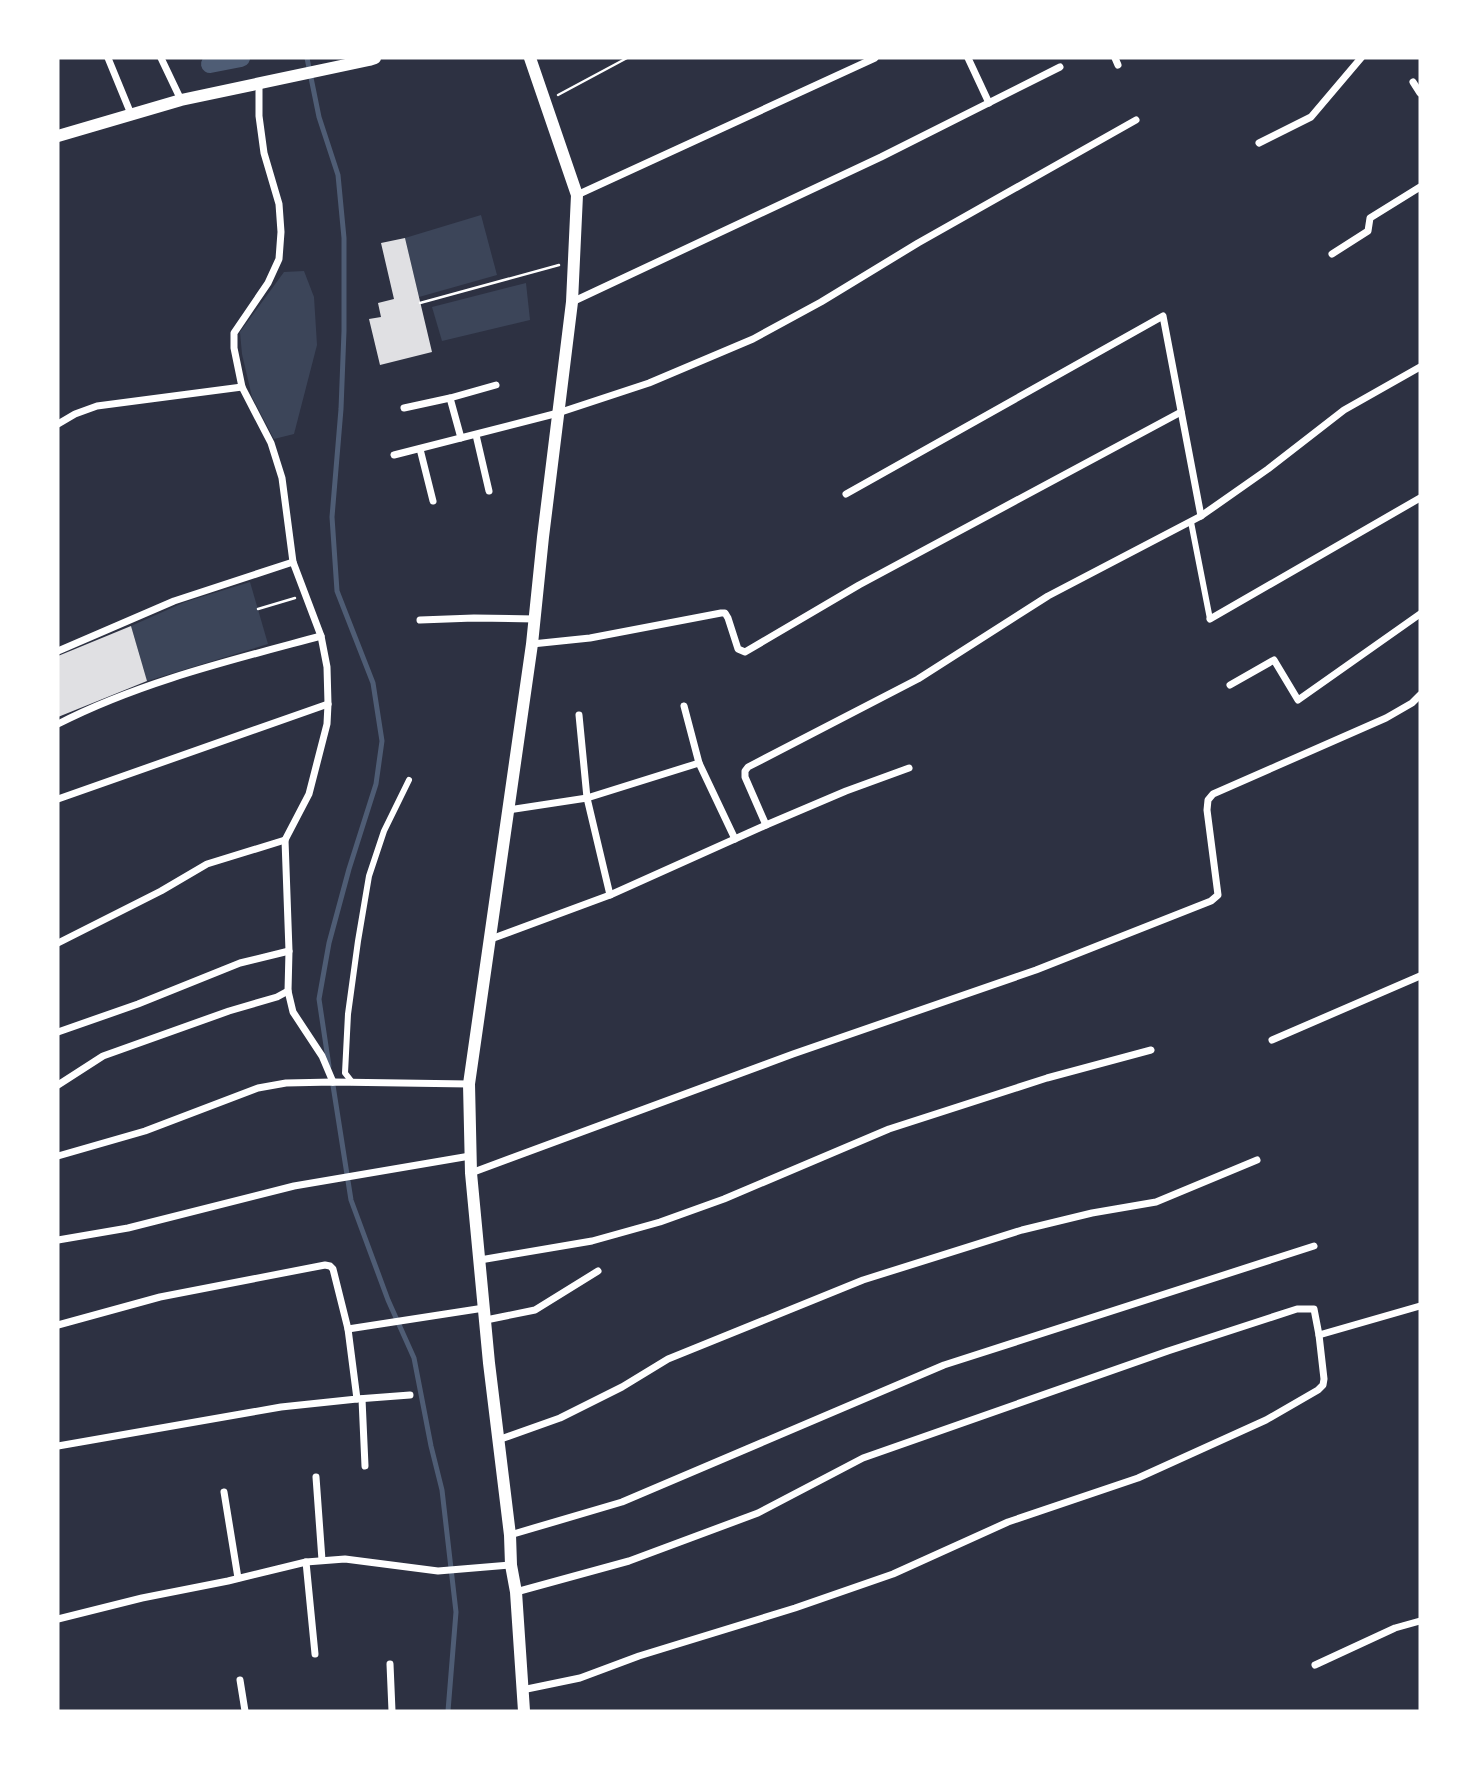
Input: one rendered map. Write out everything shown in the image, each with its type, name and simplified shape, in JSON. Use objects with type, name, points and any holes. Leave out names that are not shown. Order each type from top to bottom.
[{"type":"street","points":[[108,58],[131,114]]},
{"type":"street","points":[[161,58],[181,100]]},
{"type":"street","points":[[524,1711],[516,1592],[471,1173],[469,1084],[532,644],[572,302],[577,195],[530,58]]},
{"type":"street","points":[[577,195],[875,58]]},
{"type":"street","points":[[968,58],[989,103]]},
{"type":"street","points":[[1259,143],[1311,117],[1361,58]]},
{"type":"street","points":[[58,136],[181,100],[372,59]]},
{"type":"street","points":[[572,302],[881,157],[1060,67]]},
{"type":"street","points":[[1413,82],[1420,93]]},
{"type":"street","points":[[259,83],[259,117],[264,153],[279,204],[279,259],[268,283],[234,333],[234,348],[243,387],[271,443],[282,478],[293,562],[321,636],[327,667],[327,724],[309,794],[285,840],[288,991],[293,1012],[322,1056],[332,1082]]},
{"type":"street","points":[[394,455],[558,413],[649,383],[753,340],[1136,120]]},
{"type":"street","points":[[1332,254],[1368,231],[1370,218],[1420,187]]},
{"type":"street","points":[[846,494],[1163,316],[1201,516]]},
{"type":"street","points":[[766,825],[746,777],[745,771],[748,767],[918,678],[1048,596],[1191,522],[1268,469],[1344,410],[1420,367]]},
{"type":"street","points":[[404,408],[496,385]]},
{"type":"street","points":[[58,425],[75,414],[97,406],[243,387]]},
{"type":"street","points":[[450,397],[461,438]]},
{"type":"street","points":[[532,644],[590,638],[721,612],[728,618],[738,649],[745,652],[859,585],[1181,412]]},
{"type":"street","points":[[476,435],[489,491]]},
{"type":"street","points":[[420,449],[433,501]]},
{"type":"street","points":[[1191,522],[1210,619],[1420,498]]},
{"type":"street","points":[[58,651],[174,601],[293,562]]},
{"type":"street","points":[[1230,685],[1275,660],[1298,701],[1420,614]]},
{"type":"street","points":[[420,620],[535,619]]},
{"type":"street","points":[[58,724],[122,695],[222,663],[321,636]]},
{"type":"street","points":[[471,1173],[793,1054],[1035,970],[1211,901],[1218,895],[1207,810],[1208,800],[1213,794],[1386,718],[1412,703],[1420,695]]},
{"type":"street","points":[[58,799],[328,704]]},
{"type":"street","points":[[684,706],[699,764],[735,839]]},
{"type":"street","points":[[579,715],[587,798],[610,895]]},
{"type":"street","points":[[508,810],[587,798],[699,764]]},
{"type":"street","points":[[491,939],[610,895],[846,791],[909,768]]},
{"type":"street","points":[[352,1082],[345,1073],[348,1014],[369,876],[384,831],[409,780]]},
{"type":"street","points":[[58,943],[207,864],[285,840]]},
{"type":"street","points":[[58,1032],[138,1004],[240,963],[289,951]]},
{"type":"street","points":[[1272,1040],[1420,976]]},
{"type":"street","points":[[58,1085],[103,1056],[288,991]]},
{"type":"street","points":[[480,1260],[592,1241],[660,1222],[724,1199],[889,1129],[1047,1078],[1151,1050]]},
{"type":"street","points":[[58,1156],[145,1131],[258,1088],[286,1083],[469,1084]]},
{"type":"street","points":[[58,1240],[128,1228],[294,1186],[470,1156]]},
{"type":"street","points":[[498,1440],[560,1418],[622,1387],[668,1359],[863,1280],[1022,1230],[1091,1213],[1156,1202],[1257,1160]]},
{"type":"street","points":[[510,1535],[622,1502],[944,1365],[1314,1246]]},
{"type":"street","points":[[58,1325],[160,1297],[330,1266],[348,1329],[359,1399],[365,1466]]},
{"type":"street","points":[[348,1329],[410,1320],[535,1310],[598,1271]]},
{"type":"street","points":[[1319,1335],[1420,1306]]},
{"type":"street","points":[[516,1592],[629,1561],[758,1513],[863,1458],[1297,1309],[1314,1309],[1323,1385],[1266,1420],[1138,1478],[1008,1521],[893,1574],[795,1608],[639,1656],[580,1678],[522,1690]]},
{"type":"street","points":[[58,1446],[281,1407],[410,1395]]},
{"type":"street","points":[[316,1477],[322,1560]]},
{"type":"street","points":[[224,1492],[238,1578]]},
{"type":"street","points":[[58,1619],[142,1598],[322,1560],[345,1559],[438,1571],[511,1565]]},
{"type":"street","points":[[306,1562],[315,1654]]},
{"type":"street","points":[[1315,1665],[1395,1628],[1420,1621]]},
{"type":"street","points":[[390,1664],[392,1711]]},
{"type":"street","points":[[240,1680],[245,1711]]},
{"type":"path","points":[[546,102],[626,58]]},
{"type":"path","points":[[420,303],[574,261]]},
{"type":"path","points":[[258,609],[305,595]]},
{"type":"shaded area","points":[[481,215],[497,275],[419,297],[405,238]]},
{"type":"shaded area","points":[[304,271],[314,297],[317,345],[294,434],[274,439],[252,397],[240,332],[284,272]]},
{"type":"shaded area","points":[[526,283],[530,320],[442,341],[432,307]]},
{"type":"shaded area","points":[[250,582],[268,644],[147,681],[131,626],[185,602]]},
{"type":"building","points":[[405,238],[432,352],[380,365],[369,319],[381,317],[378,303],[394,299],[381,243]]},
{"type":"building","points":[[131,626],[147,681],[58,717],[58,656]]},
{"type":"waterway","points":[[210,64],[241,58]]},
{"type":"waterway","points":[[307,58],[319,117],[338,175],[344,238],[341,409],[332,517],[337,591],[373,683],[382,741],[376,784],[329,943],[319,999],[329,1066]]},
{"type":"waterway","points":[[332,1079],[351,1200],[388,1300],[414,1358],[442,1490],[456,1612],[448,1711]]}]
